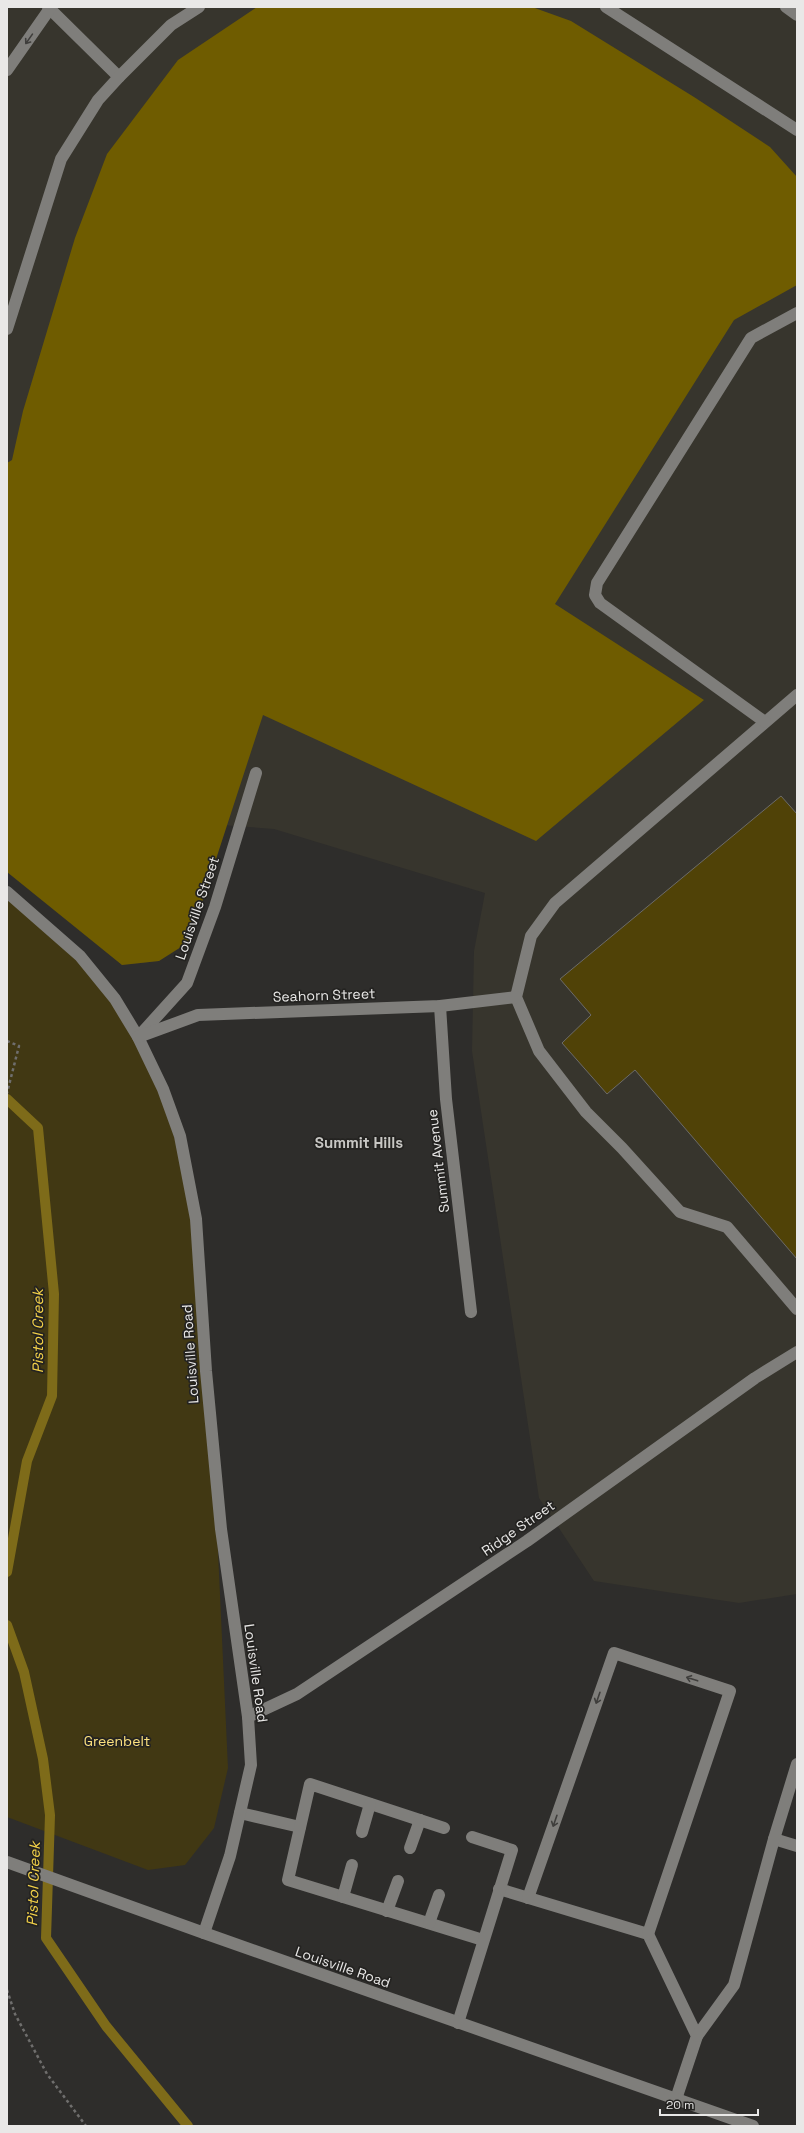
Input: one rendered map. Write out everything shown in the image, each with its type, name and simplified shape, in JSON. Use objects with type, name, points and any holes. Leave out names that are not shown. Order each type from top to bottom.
[{"type":"street","points":[[7,329],[61,159],[98,100],[171,25],[199,7]]},
{"type":"street","points":[[606,7],[797,130]]},
{"type":"street","points":[[786,7],[797,15]]},
{"type":"street","points":[[7,70],[50,8],[119,77]]},
{"type":"street","points":[[765,722],[600,603],[595,595],[597,583],[751,338],[797,313]]},
{"type":"street","points":[[797,695],[555,903],[531,936],[516,997],[539,1051],[586,1112],[622,1148],[680,1212],[727,1227],[797,1309]]},
{"type":"street","name":"Louisville Street","points":[[138,1038],[187,983],[215,906],[256,773]]},
{"type":"street","name":"Louisville Road","points":[[7,892],[80,956],[115,999],[138,1038],[163,1090],[180,1136],[196,1219],[206,1371],[221,1529],[248,1717],[251,1765],[230,1856],[204,1934],[753,2126]]},
{"type":"street","name":"Seahorn Street","points":[[138,1038],[198,1015],[440,1006],[516,997]]},
{"type":"street","name":"Summit Avenue","points":[[440,1006],[446,1099],[471,1312]]},
{"type":"street","name":"Ridge Street","points":[[248,1717],[297,1694],[527,1541],[756,1378],[797,1352]]},
{"type":"street","points":[[528,1898],[614,1653],[730,1690],[648,1934],[697,2036]]},
{"type":"street","points":[[676,2099],[697,2036],[734,1985],[774,1839],[797,1764]]},
{"type":"street","points":[[444,1828],[310,1784],[288,1880],[483,1940]]},
{"type":"street","points":[[362,1832],[370,1804]]},
{"type":"street","points":[[240,1813],[300,1827]]},
{"type":"street","points":[[410,1848],[420,1820]]},
{"type":"street","points":[[458,2022],[512,1850],[472,1837]]},
{"type":"street","points":[[774,1839],[797,1846]]},
{"type":"street","points":[[7,1862],[204,1934]]},
{"type":"street","points":[[343,1897],[352,1864]]},
{"type":"street","points":[[387,1911],[398,1881]]},
{"type":"street","points":[[499,1889],[648,1934]]},
{"type":"street","points":[[429,1923],[438,1895]]},
{"type":"path","points":[[7,1041],[19,1046],[7,1093]]},
{"type":"path","points":[[7,1990],[16,2014],[47,2074],[86,2126]]},
{"type":"shaded area","points":[[7,7],[797,7],[797,1594],[739,1603],[594,1581],[539,1498],[472,1051],[474,951],[485,893],[274,829],[222,825],[159,961],[122,965],[7,861]]},
{"type":"shaded area","points":[[257,7],[532,7],[571,21],[694,97],[770,147],[797,177],[797,285],[734,320],[555,604],[704,700],[536,841],[263,715],[189,942],[159,961],[122,965],[7,872],[7,463],[12,460],[23,411],[75,238],[107,154],[178,60]]},
{"type":"green space","name":"Greenbelt","points":[[7,898],[92,971],[152,1068],[189,1183],[214,1465],[228,1768],[214,1828],[185,1865],[148,1870],[7,1817]]},
{"type":"building","points":[[781,796],[797,814],[797,1259],[635,1070],[607,1094],[562,1043],[591,1015],[560,979]]},
{"type":"waterway","name":"Pistol Creek","points":[[7,1099],[38,1128],[54,1294],[52,1396],[27,1461],[7,1572]]},
{"type":"waterway","name":"Pistol Creek","points":[[7,1625],[24,1672],[43,1759],[50,1815],[46,1938],[106,2026],[188,2126]]},
{"type":"district","name":"Summit Hills","points":[[359,1142]]}]
